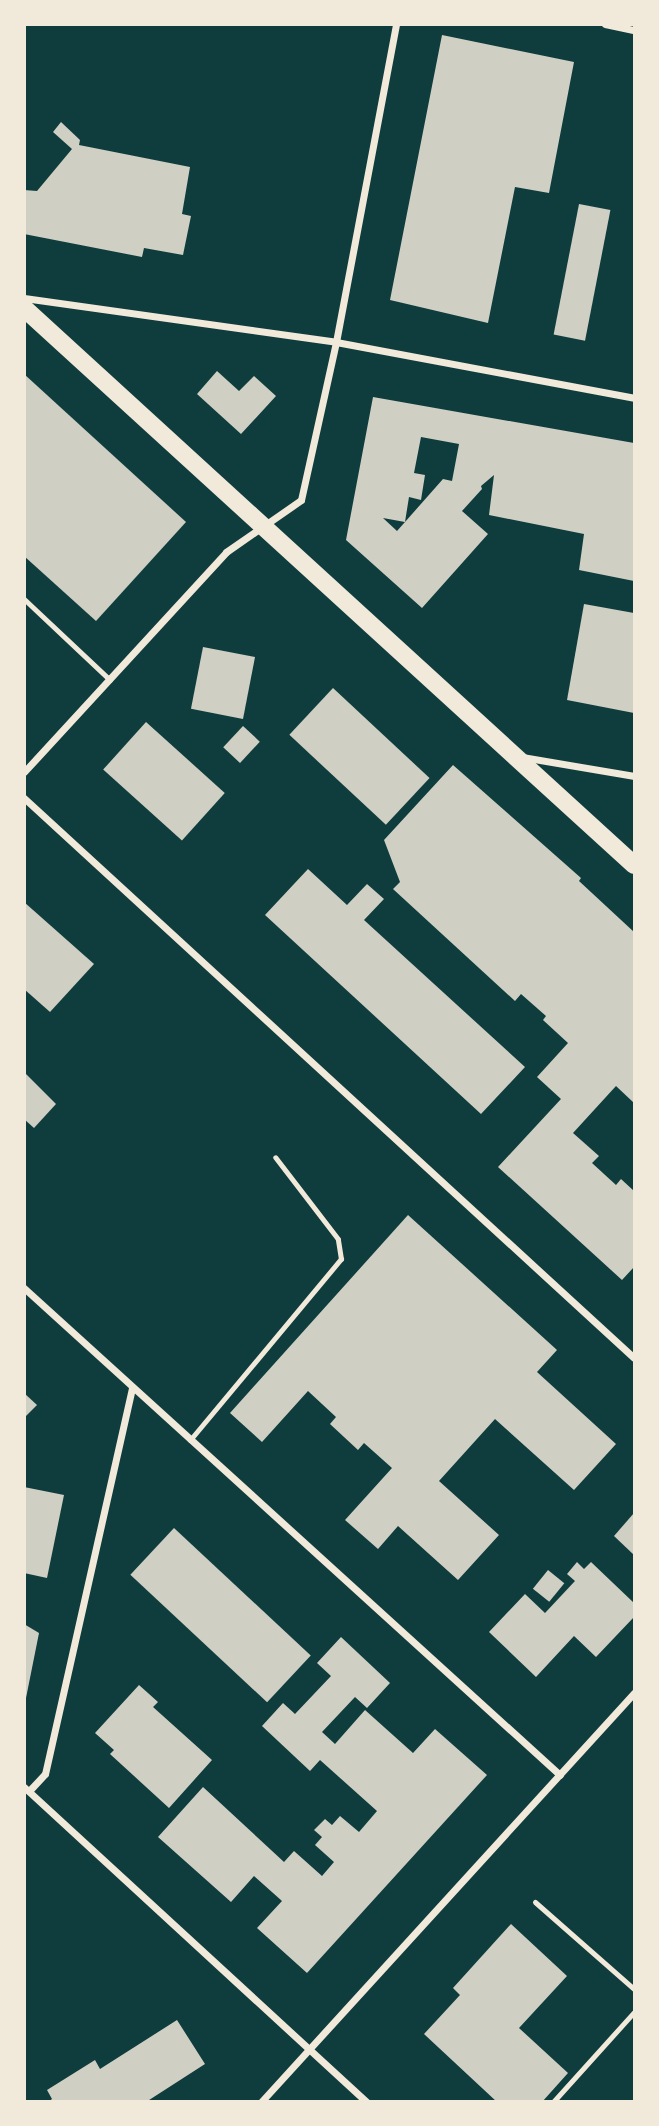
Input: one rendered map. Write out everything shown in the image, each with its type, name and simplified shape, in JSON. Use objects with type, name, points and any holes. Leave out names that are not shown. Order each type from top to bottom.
[{"type":"main road","points":[[24,308],[635,865]]},
{"type":"street","points":[[24,772],[226,552],[301,500],[336,342],[396,24]]},
{"type":"street","points":[[605,24],[635,30]]},
{"type":"street","points":[[24,298],[336,342],[635,398]]},
{"type":"street","points":[[515,756],[635,776]]},
{"type":"street","points":[[24,799],[635,1358]]},
{"type":"street","points":[[24,1288],[560,1775]]},
{"type":"street","points":[[132,1388],[45,1774],[27,1789],[367,2102]]},
{"type":"street","points":[[261,2102],[635,1693]]},
{"type":"lane","points":[[24,599],[110,680]]},
{"type":"lane","points":[[190,1440],[341,1259],[338,1239],[275,1157]]},
{"type":"lane","points":[[535,1902],[635,1989]]},
{"type":"lane","points":[[553,2102],[635,2012]]},
{"type":"building","points":[[442,35],[574,62],[549,193],[515,187],[488,323],[390,300]]},
{"type":"building","points":[[61,122],[80,140],[79,145],[190,167],[182,214],[191,216],[183,255],[144,248],[142,257],[24,234],[24,190],[37,191],[72,149],[53,132]]},
{"type":"building","points":[[579,204],[610,210],[585,341],[554,335]]},
{"type":"building","points":[[217,371],[239,391],[254,376],[276,396],[241,434],[197,394]]},
{"type":"building","points":[[24,374],[186,522],[96,621],[24,556]]},
{"type":"building","points":[[373,397],[634,443],[634,581],[579,570],[584,534],[489,515],[494,475],[481,486],[482,489],[462,511],[488,534],[422,608],[346,540]],"holes":[[[421,437],[459,444],[452,481],[443,479],[405,522],[409,497],[421,500],[425,475],[414,473]],[[383,518],[405,522],[397,531]]]},
{"type":"building","points":[[584,604],[634,613],[634,713],[567,700]]},
{"type":"building","points":[[203,647],[255,657],[243,719],[191,709]]},
{"type":"building","points":[[333,688],[430,778],[386,825],[289,735]]},
{"type":"building","points":[[146,722],[225,793],[182,840],[103,770]]},
{"type":"building","points":[[243,726],[260,742],[240,763],[223,747]]},
{"type":"building","points":[[453,765],[581,878],[579,881],[634,932],[634,1103],[616,1086],[573,1133],[599,1156],[592,1163],[616,1185],[621,1179],[634,1191],[634,1267],[622,1280],[498,1167],[561,1099],[537,1077],[568,1043],[543,1020],[546,1016],[521,994],[515,1001],[393,889],[400,882],[384,840]]},
{"type":"building","points":[[308,869],[347,905],[367,884],[384,899],[364,920],[525,1067],[481,1114],[265,915]]},
{"type":"building","points":[[24,902],[94,964],[50,1012],[24,989]]},
{"type":"building","points":[[24,1072],[56,1104],[34,1128],[24,1119]]},
{"type":"building","points":[[408,1215],[557,1350],[537,1372],[616,1444],[574,1490],[495,1419],[439,1481],[499,1535],[458,1580],[398,1526],[378,1549],[345,1520],[392,1468],[364,1443],[358,1450],[330,1424],[336,1417],[308,1391],[262,1442],[230,1413]]},
{"type":"building","points":[[24,1393],[37,1405],[24,1418]]},
{"type":"building","points":[[24,1487],[64,1495],[47,1578],[24,1573]]},
{"type":"building","points":[[634,1513],[634,1555],[614,1536]]},
{"type":"building","points":[[174,1528],[311,1656],[267,1702],[130,1575]]},
{"type":"building","points":[[577,1562],[584,1569],[591,1562],[634,1603],[634,1617],[596,1657],[574,1636],[536,1677],[489,1632],[525,1594],[545,1613],[575,1581],[567,1574]]},
{"type":"building","points":[[548,1570],[564,1583],[549,1602],[533,1589]]},
{"type":"building","points":[[24,1624],[39,1633],[26,1698],[24,1698]]},
{"type":"building","points":[[341,1637],[390,1683],[367,1708],[355,1697],[322,1732],[335,1744],[365,1710],[413,1753],[435,1729],[487,1775],[307,1973],[257,1928],[282,1901],[254,1876],[231,1902],[158,1837],[203,1787],[284,1862],[294,1851],[322,1876],[334,1862],[315,1845],[322,1837],[314,1830],[325,1819],[332,1825],[340,1816],[359,1832],[377,1811],[320,1760],[310,1771],[262,1726],[283,1703],[295,1714],[331,1676],[317,1663]]},
{"type":"building","points":[[139,1685],[158,1702],[153,1707],[212,1760],[169,1808],[110,1754],[114,1750],[95,1733]]},
{"type":"building","points":[[511,1924],[567,1976],[519,2028],[568,2073],[542,2102],[497,2102],[424,2034],[460,1995],[453,1988]]},
{"type":"building","points":[[177,2020],[205,2064],[146,2102],[48,2102],[52,2099],[47,2090],[95,2060],[100,2069]]}]
